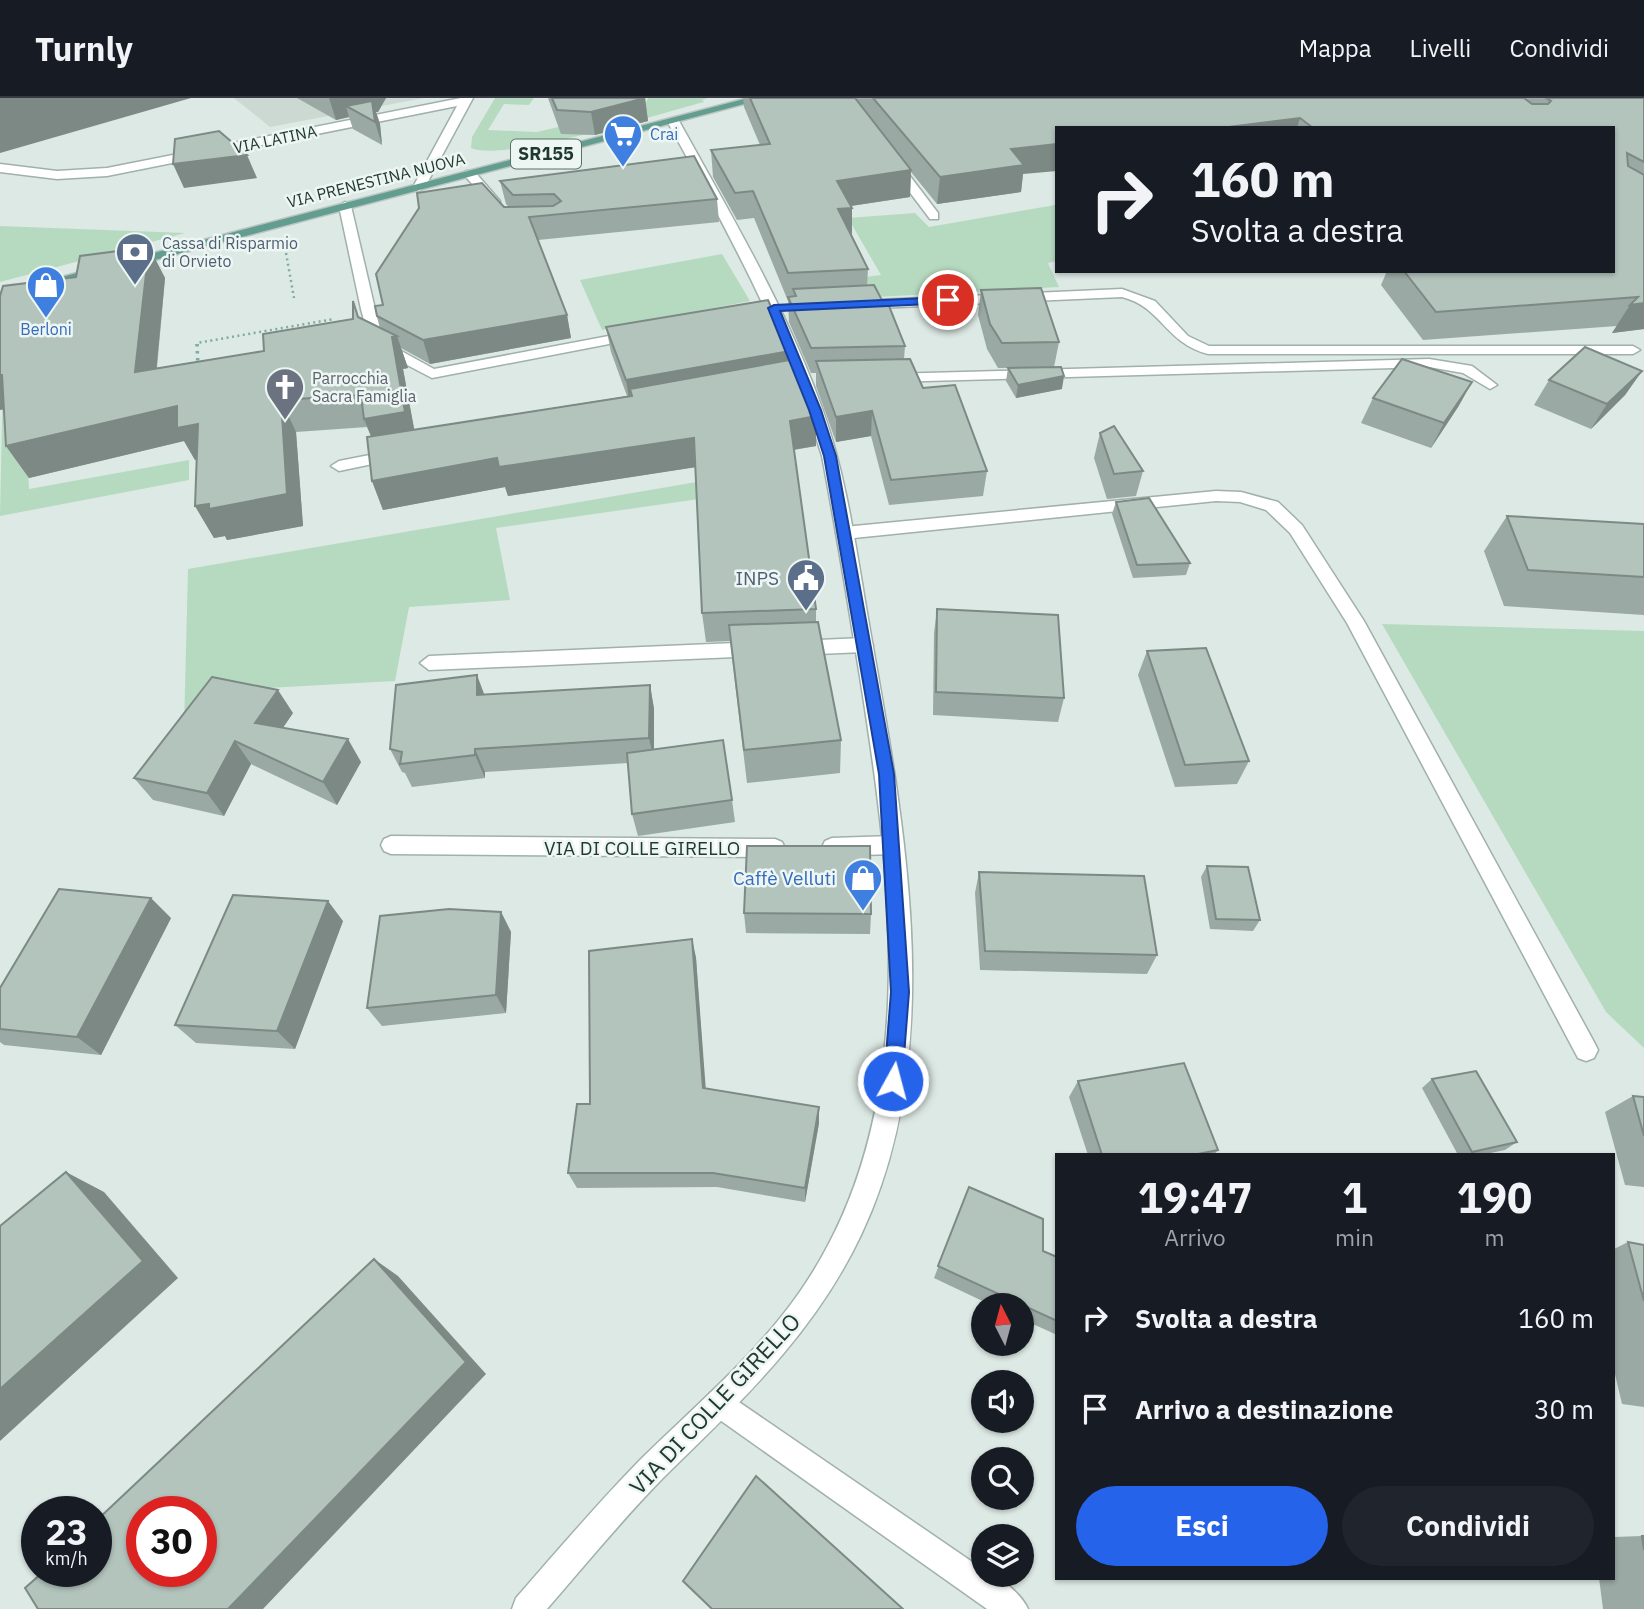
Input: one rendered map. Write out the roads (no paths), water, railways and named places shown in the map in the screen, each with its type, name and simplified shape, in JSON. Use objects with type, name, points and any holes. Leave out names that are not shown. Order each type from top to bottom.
[{"type":"main road","name":"VIA PRENESTINA NUOVA","points":[[0,297],[761,98]]},
{"type":"street","name":"VIA LATINA","points":[[0,168],[57,175],[123,169],[466,99]]},
{"type":"street","points":[[419,187],[466,99]]},
{"type":"street","name":"VIA DI COLLE GIRELLO","points":[[527,1609],[650,1472],[762,1360],[810,1301],[844,1241],[871,1175],[889,1107],[899,1035],[893,845],[886,774],[828,449],[796,381],[773,309],[673,121]]},
{"type":"street","points":[[885,152],[934,216]]},
{"type":"street","points":[[470,174],[506,216]]},
{"type":"street","points":[[345,206],[376,343],[432,374],[656,331]]},
{"type":"street","points":[[17,308],[22,290]]},
{"type":"street","points":[[839,305],[1122,293],[1148,300],[1160,309],[1181,339],[1208,350],[1633,350]]},
{"type":"street","points":[[877,378],[1429,363],[1466,369],[1490,385]]},
{"type":"street","points":[[796,381],[828,379]]},
{"type":"street","points":[[339,466],[415,451]]},
{"type":"street","points":[[844,533],[1216,496],[1241,497],[1272,506],[1296,529],[1355,621],[1586,1050]]},
{"type":"street","points":[[429,663],[864,645]]},
{"type":"street","name":"VIA DI COLLE GIRELLO","points":[[391,845],[800,848],[893,845]]},
{"type":"street","points":[[720,1403],[1013,1609]]},
{"type":"place","name":"Crai","points":[[623,168]]},
{"type":"place","name":"Cassa di Risparmio di Orvieto","points":[[135,286]]},
{"type":"place","name":"Berloni","points":[[46,319]]},
{"type":"place","name":"Parrocchia Sacra Famiglia","points":[[285,421]]},
{"type":"place","name":"INPS","points":[[806,612]]},
{"type":"place","name":"Caffè Velluti","points":[[863,912]]}]
